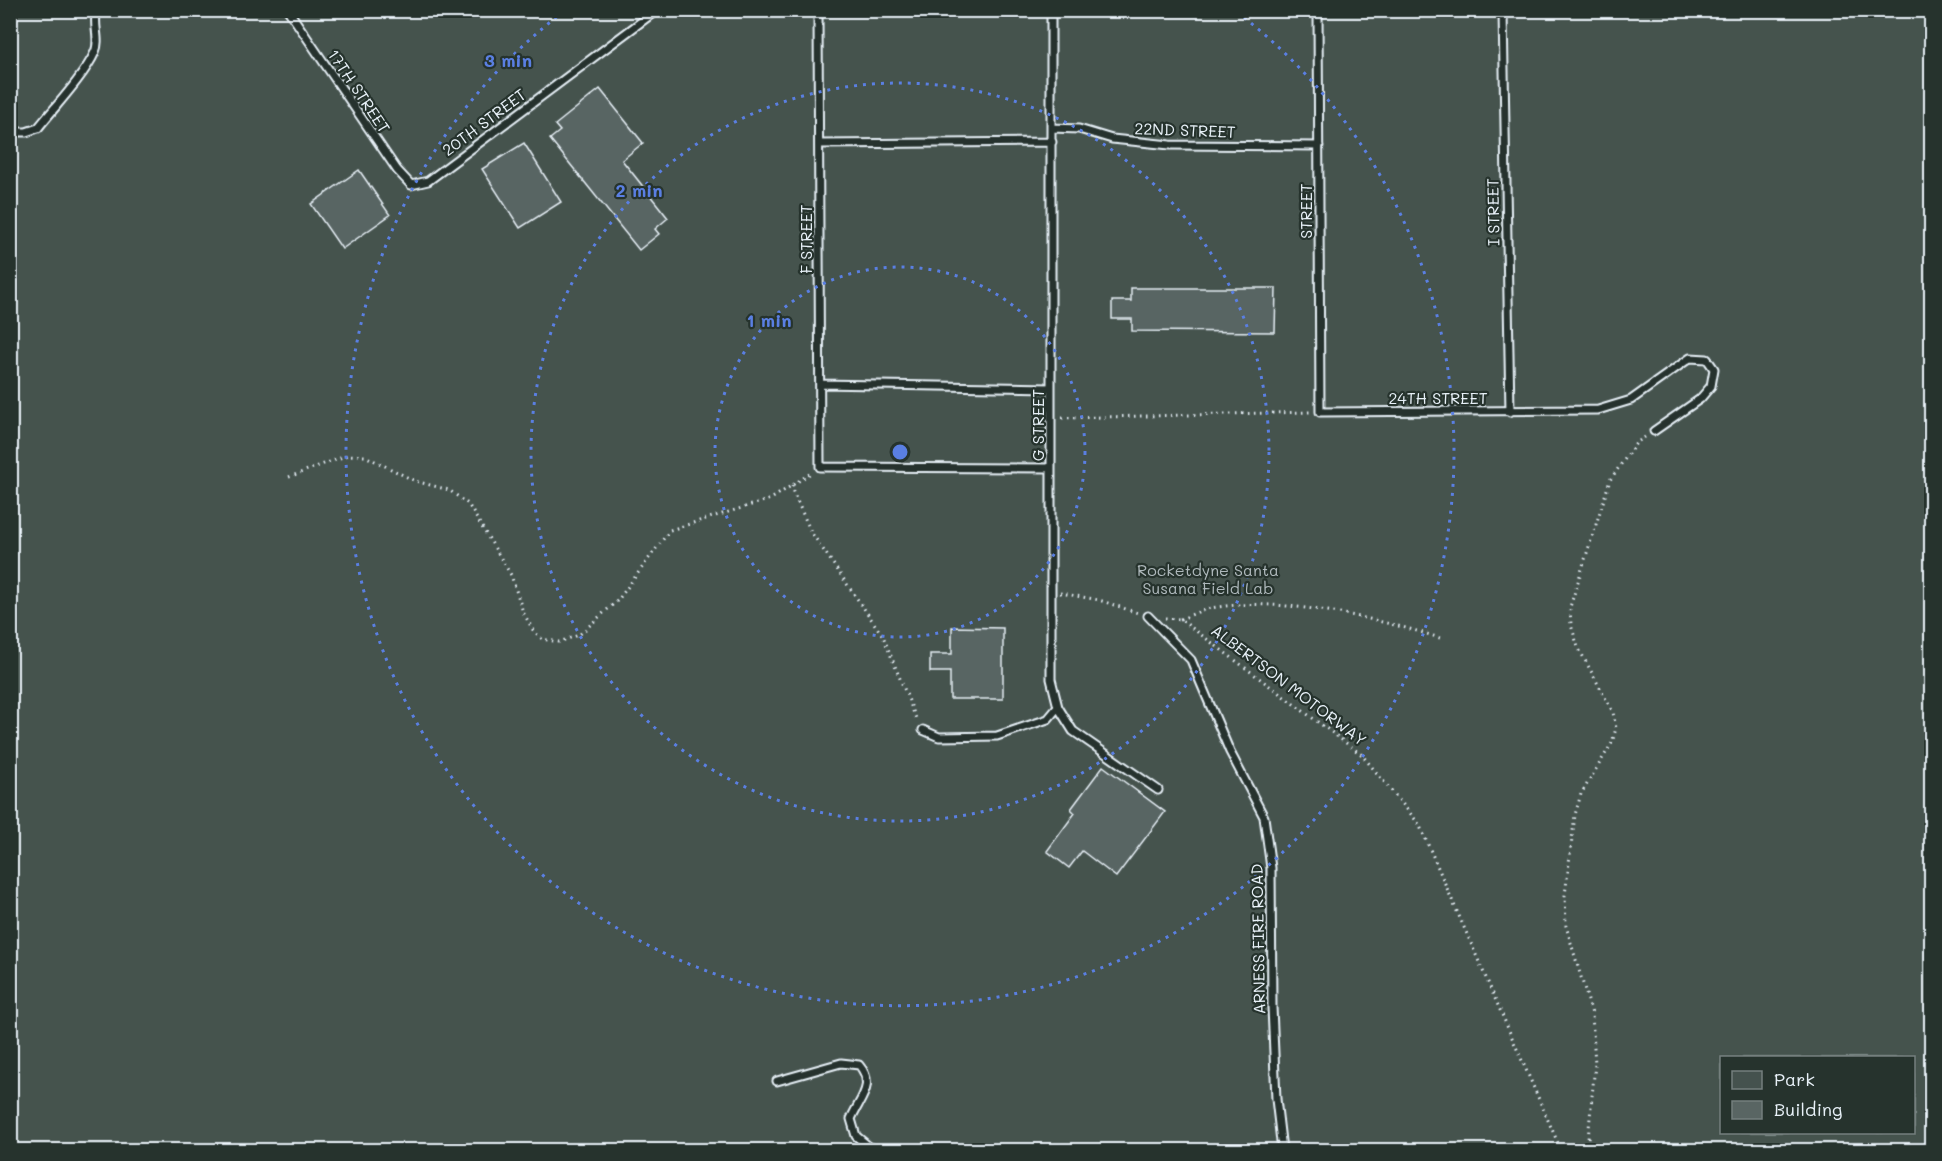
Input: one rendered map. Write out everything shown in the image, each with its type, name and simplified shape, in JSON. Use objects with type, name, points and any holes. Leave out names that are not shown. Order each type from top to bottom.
[{"type":"lane","points":[[10,132],[26,132],[38,128],[86,66],[97,44],[94,24],[97,10]]},
{"type":"lane","name":"17TH STREET","points":[[288,10],[397,170],[411,185]]},
{"type":"lane","name":"20TH STREET","points":[[411,185],[428,181],[657,10]]},
{"type":"lane","name":"F STREET","points":[[818,10],[820,467]]},
{"type":"lane","name":"G STREET","points":[[1051,10],[1051,679],[1058,707],[1073,731],[1158,790]]},
{"type":"lane","name":"STREET","points":[[1318,10],[1320,412]]},
{"type":"lane","name":"I STREET","points":[[1503,13],[1510,412]]},
{"type":"lane","name":"22ND STREET","points":[[1052,128],[1079,129],[1112,139],[1170,146],[1319,146]]},
{"type":"lane","points":[[820,144],[1052,142]]},
{"type":"lane","name":"24TH STREET","points":[[1320,412],[1598,410],[1631,400],[1690,358],[1707,359],[1714,369],[1711,386],[1700,399],[1654,431]]},
{"type":"lane","points":[[820,384],[1051,388]]},
{"type":"lane","points":[[820,467],[1051,468]]},
{"type":"lane","name":"ARNESS FIRE ROAD","points":[[1148,616],[1191,660],[1230,752],[1264,818],[1272,868],[1272,1006],[1276,1099],[1282,1150]]},
{"type":"lane","points":[[923,730],[939,737],[998,736],[1048,719],[1058,707]]},
{"type":"lane","points":[[777,1081],[841,1063],[859,1065],[867,1074],[867,1088],[852,1119],[856,1136],[873,1150]]},
{"type":"path","points":[[1051,418],[1320,412]]},
{"type":"path","points":[[1587,1150],[1595,1064],[1592,1014],[1566,926],[1565,895],[1575,815],[1581,794],[1612,743],[1616,728],[1613,711],[1578,647],[1571,625],[1570,607],[1610,480],[1636,443],[1654,431]]},
{"type":"path","points":[[289,477],[348,455],[365,456],[415,481],[449,490],[468,504],[511,575],[523,612],[533,630],[542,639],[559,642],[579,634],[618,600],[670,530],[771,499],[820,467]]},
{"type":"path","points":[[792,485],[811,532],[884,636],[911,708],[923,730]]},
{"type":"path","points":[[1052,592],[1099,600],[1148,616],[1180,619],[1209,608],[1244,605],[1292,606],[1398,624],[1443,639]]},
{"type":"path","name":"ALBERTSON MOTORWAY","points":[[1180,619],[1362,755],[1419,824],[1561,1150]]},
{"type":"green space","name":"Rocketdyne Santa Susana Field Lab","points":[[10,11],[1931,11],[1931,1150],[11,1150]]},
{"type":"building","points":[[600,89],[643,143],[622,160],[668,218],[655,229],[659,234],[639,250],[550,139],[560,131],[555,125]]},
{"type":"building","points":[[524,143],[561,202],[520,228],[482,169]]},
{"type":"building","points":[[359,170],[390,215],[342,249],[311,204]]},
{"type":"building","points":[[1131,288],[1276,288],[1275,332],[1132,331],[1132,319],[1112,319],[1112,301],[1131,301]]},
{"type":"building","points":[[952,627],[1003,628],[1003,699],[950,699],[950,672],[930,672],[930,654],[952,654]]},
{"type":"building","points":[[1103,766],[1165,812],[1116,877],[1082,851],[1069,868],[1047,851],[1075,813],[1071,809]]}]
